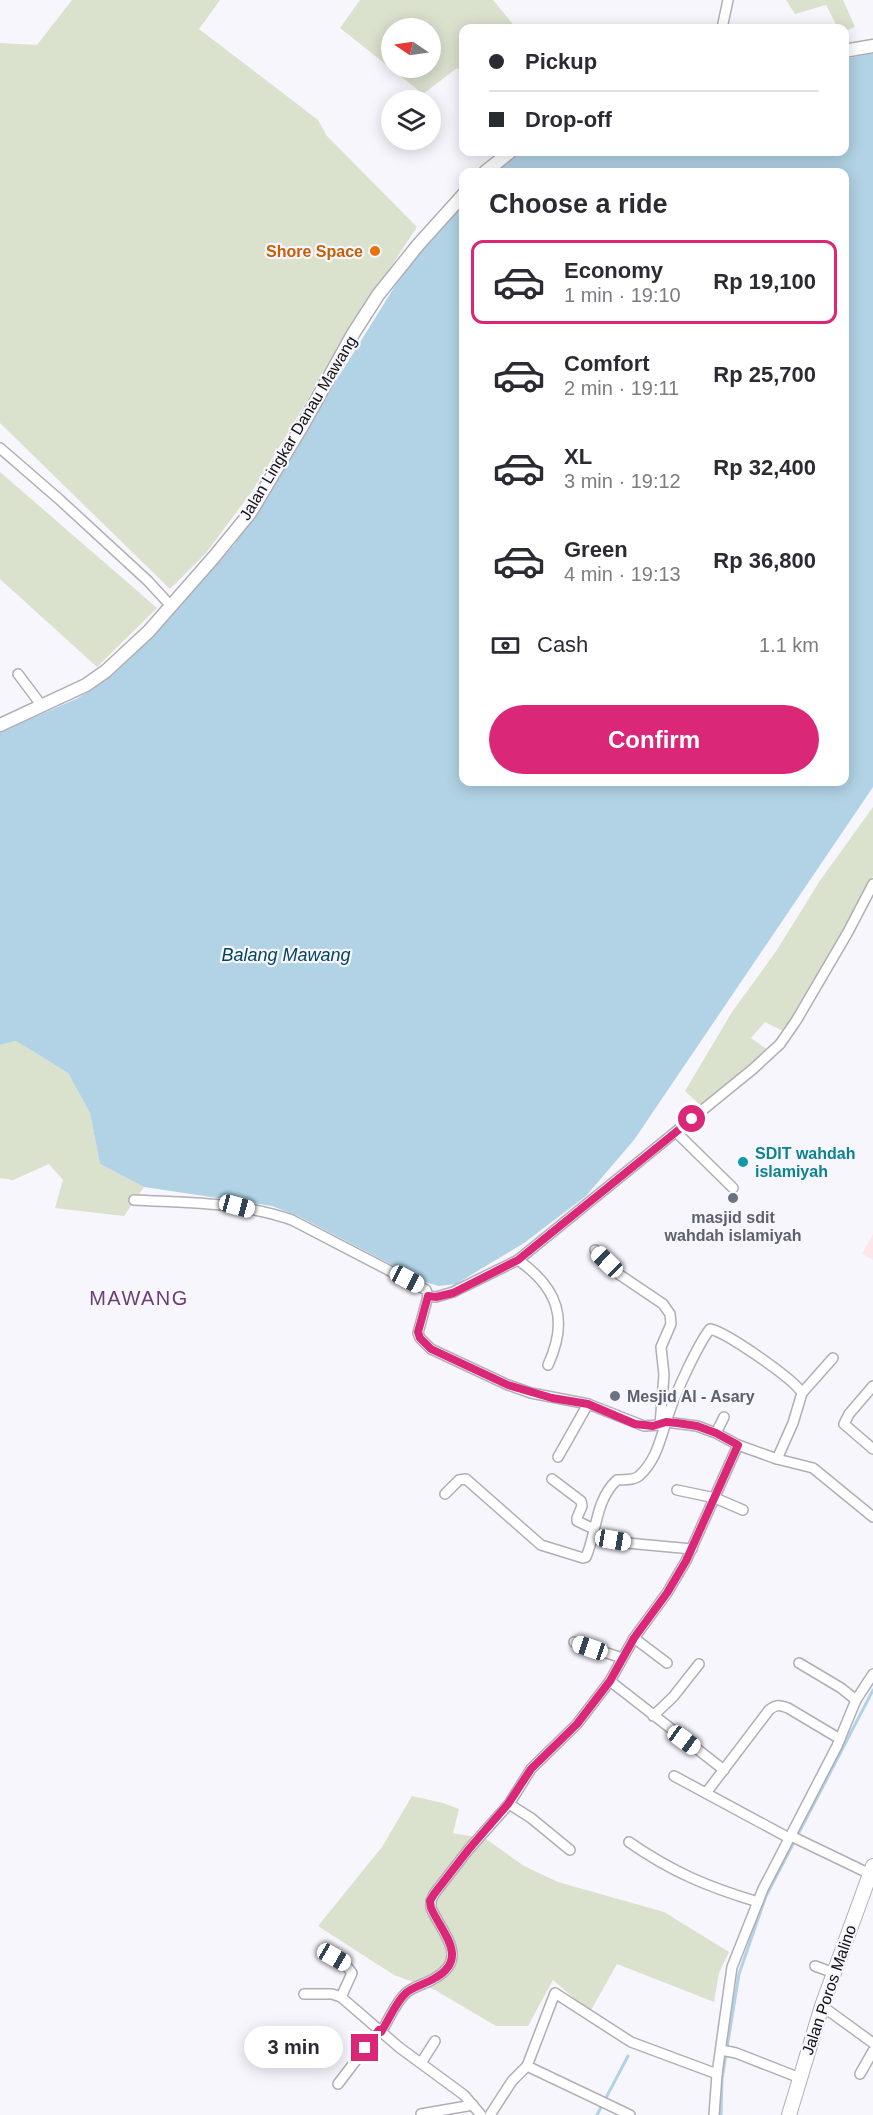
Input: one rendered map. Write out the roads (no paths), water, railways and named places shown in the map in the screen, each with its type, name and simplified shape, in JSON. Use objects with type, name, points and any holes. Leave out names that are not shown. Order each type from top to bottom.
[{"type":"main road","name":"Jalan Poros Malino","points":[[789,2115],[822,2006],[871,1870]]},
{"type":"street","points":[[723,24],[728,0]]},
{"type":"street","points":[[849,50],[873,46]]},
{"type":"street","points":[[490,168],[505,156]]},
{"type":"street","name":"Jalan Lingkar Danau Mawang","points":[[0,725],[86,685],[106,671],[149,631],[214,558],[250,513],[301,428],[353,334],[378,295],[418,244],[459,199]]},
{"type":"street","points":[[0,448],[148,581],[170,605]]},
{"type":"street","points":[[18,674],[42,706]]},
{"type":"street","points":[[428,1296],[436,1297],[453,1293],[518,1260],[753,1069],[780,1044],[796,1021],[873,884]]},
{"type":"street","points":[[676,1132],[733,1188]]},
{"type":"street","points":[[134,1200],[237,1206],[276,1214],[292,1220],[426,1290],[428,1296],[418,1332],[420,1338],[431,1349],[508,1385],[541,1396],[588,1404],[635,1424],[697,1426],[738,1445],[777,1459],[813,1468],[873,1516]]},
{"type":"street","points":[[445,1494],[459,1480],[466,1479],[532,1540],[553,1551],[583,1558],[586,1557],[600,1509],[613,1483],[617,1480],[629,1480],[639,1476],[657,1451],[663,1424],[664,1382],[661,1347],[671,1324],[670,1314],[663,1304],[620,1275],[595,1250]]},
{"type":"street","points":[[518,1260],[535,1272],[556,1304],[559,1313],[555,1350],[548,1365]]},
{"type":"street","points":[[663,1424],[710,1329],[772,1366],[802,1393]]},
{"type":"street","points":[[777,1459],[793,1423],[802,1393],[834,1358]]},
{"type":"street","points":[[873,1386],[849,1414],[844,1424],[873,1449]]},
{"type":"street","points":[[558,1457],[588,1404]]},
{"type":"street","points":[[716,1433],[724,1417]]},
{"type":"street","points":[[338,2084],[408,1991],[437,1977],[451,1963],[452,1950],[435,1918],[430,1901],[469,1849],[508,1804],[531,1769],[577,1724],[610,1681],[634,1638],[667,1593],[692,1549],[738,1445]]},
{"type":"street","points":[[552,1479],[581,1501],[582,1506],[577,1521],[594,1532],[627,1543],[692,1549]]},
{"type":"street","points":[[677,1490],[715,1498],[743,1510]]},
{"type":"street","points":[[634,1638],[667,1663]]},
{"type":"street","points":[[574,1642],[622,1658]]},
{"type":"street","points":[[799,1663],[841,1688],[856,1700]]},
{"type":"street","points":[[653,1716],[673,1697],[699,1664]]},
{"type":"street","points":[[714,2115],[717,2074],[723,2050],[732,1967],[758,1902],[840,1739],[856,1700],[873,1674]]},
{"type":"street","points":[[610,1681],[724,1770]]},
{"type":"street","points":[[706,1793],[769,1710],[779,1704],[840,1739]]},
{"type":"street","points":[[674,1776],[790,1837],[871,1870]]},
{"type":"street","points":[[508,1804],[531,1818],[570,1850]]},
{"type":"street","points":[[629,1842],[659,1863],[715,1889],[758,1902]]},
{"type":"street","points":[[334,1957],[345,1964],[352,1973],[341,1997]]},
{"type":"street","points":[[816,1966],[834,1973]]},
{"type":"street","points":[[490,2115],[512,2081],[526,2066],[555,1993],[632,2042],[717,2074]]},
{"type":"street","points":[[304,1994],[332,1994],[341,1997],[380,2031],[448,2081],[481,2115]]},
{"type":"street","points":[[822,2006],[873,2043]]},
{"type":"street","points":[[421,2063],[435,2041]]},
{"type":"street","points":[[723,2050],[800,2078]]},
{"type":"street","points":[[860,2074],[873,2051]]},
{"type":"street","points":[[526,2066],[630,2115]]},
{"type":"street","points":[[421,2114],[473,2105]]},
{"type":"water","name":"Balang Mawang","points":[[873,53],[873,787],[634,1140],[586,1196],[524,1243],[456,1284],[439,1286],[425,1282],[298,1216],[272,1206],[144,1187],[100,1164],[90,1113],[68,1073],[16,1041],[0,1045],[0,732],[76,699],[93,689],[109,676],[234,545],[395,286],[459,206],[459,786],[849,786],[849,168],[497,168],[512,156],[849,156],[849,58]]},
{"type":"waterway","points":[[721,2115],[722,2079],[739,1974],[766,1896],[873,1690]]},
{"type":"waterway","points":[[597,2115],[628,2056]]},
{"type":"place","name":"Shore Space","points":[[375,251]]},
{"type":"place","name":"SDIT wahdah islamiyah","points":[[743,1162]]},
{"type":"place","name":"masjid sdit wahdah islamiyah","points":[[733,1198]]},
{"type":"place","name":"Mesjid Al - Asary","points":[[615,1396]]},
{"type":"district","name":"MAWANG","points":[[139,1298]]}]
